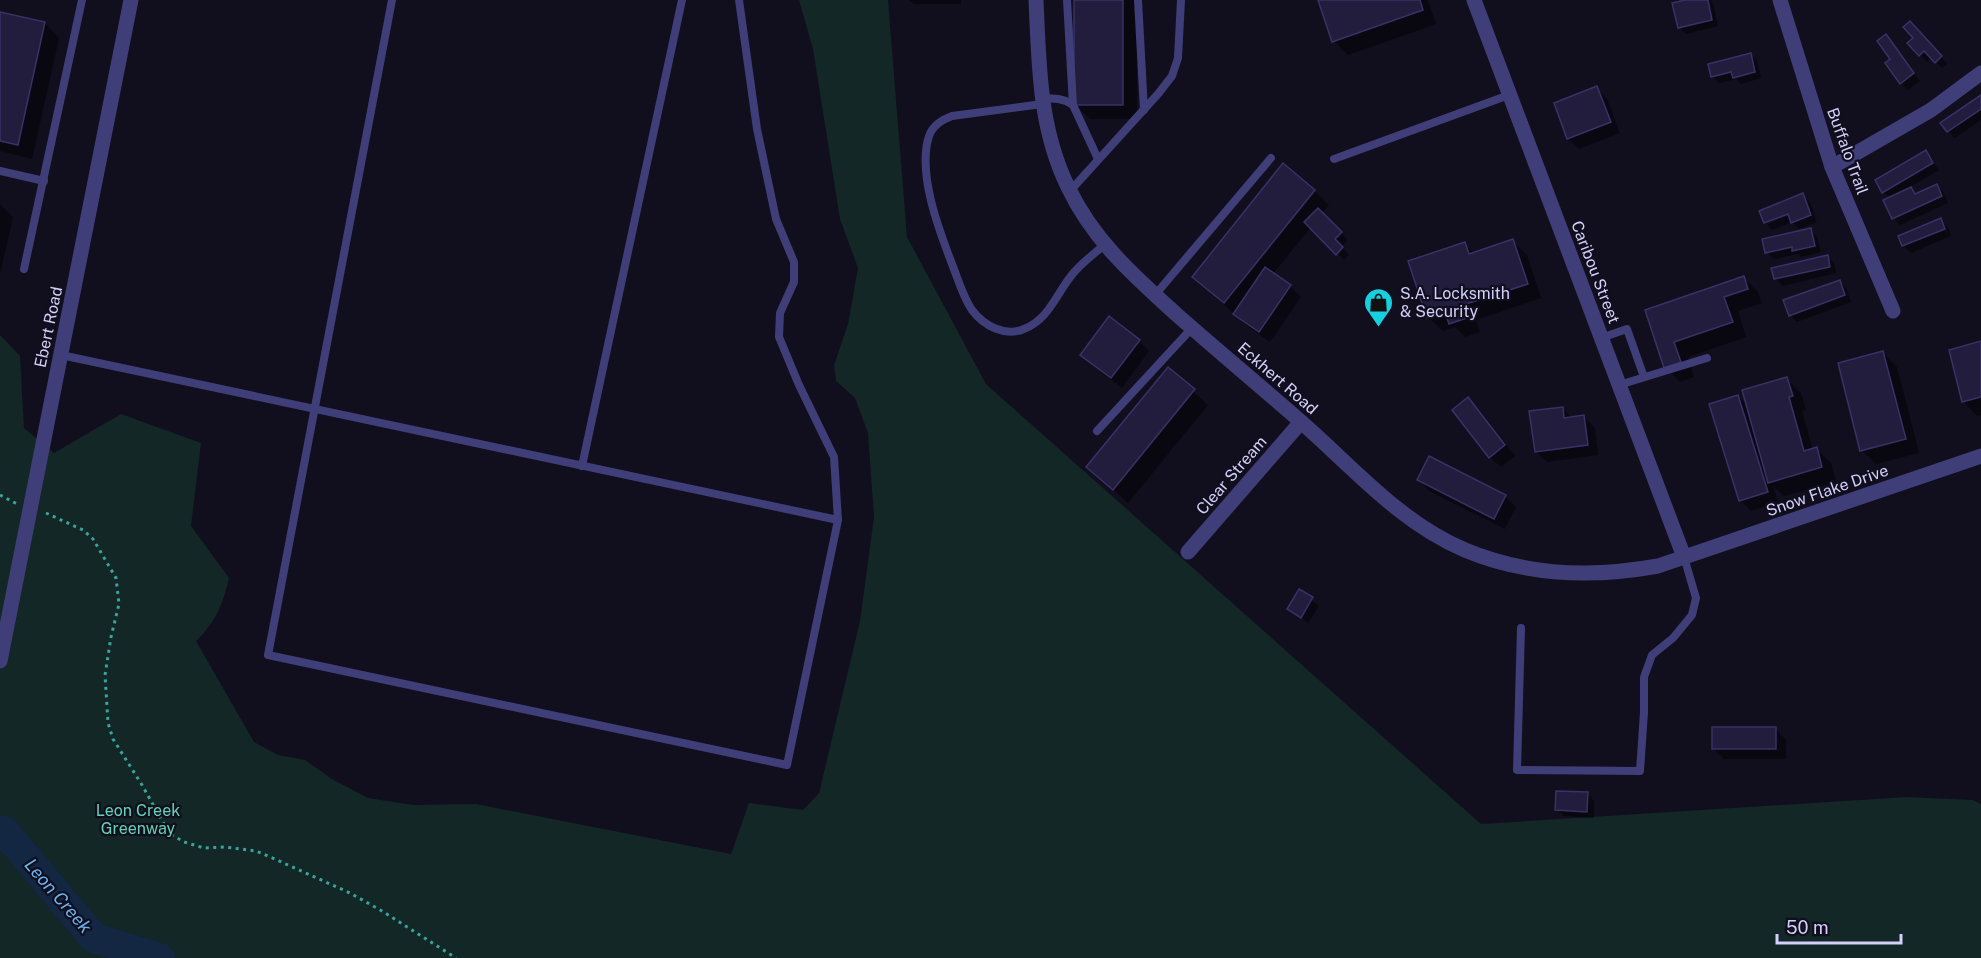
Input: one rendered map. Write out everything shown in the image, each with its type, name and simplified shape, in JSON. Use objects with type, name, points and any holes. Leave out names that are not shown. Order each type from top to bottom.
[{"type":"street","name":"Ebert Road","points":[[0,661],[131,0]]},
{"type":"street","name":"Eckhert Road","points":[[1036,0],[1042,102],[1056,159],[1083,215],[1120,263],[1386,500],[1410,519],[1455,545],[1494,560],[1524,567],[1559,573],[1625,572],[1658,566],[1684,557]]},
{"type":"street","name":"Caribou Street","points":[[1474,0],[1684,557]]},
{"type":"street","name":"Buffalo Trail","points":[[1780,0],[1832,167],[1893,311]]},
{"type":"street","points":[[1832,167],[1931,110],[1981,73]]},
{"type":"street","name":"Clear Stream","points":[[1188,552],[1301,422]]},
{"type":"street","name":"Snow Flake Drive","points":[[1684,557],[1981,456]]},
{"type":"lane","points":[[24,269],[82,0]]},
{"type":"lane","points":[[392,0],[268,655],[787,765],[838,520],[834,457],[799,385],[779,337],[780,313],[794,282],[794,262],[776,219],[757,129],[739,0]]},
{"type":"lane","points":[[582,466],[682,0]]},
{"type":"lane","points":[[1067,0],[1073,105],[1098,159]]},
{"type":"lane","points":[[1138,0],[1144,110]]},
{"type":"lane","points":[[1070,191],[1172,76],[1178,58],[1181,0]]},
{"type":"lane","points":[[1334,159],[1509,95]]},
{"type":"lane","points":[[1073,105],[1066,100],[1056,98],[952,116],[939,122],[930,134],[926,149],[930,195],[936,221],[959,284],[972,310],[987,325],[1004,332],[1022,330],[1039,321],[1073,273],[1104,245]]},
{"type":"lane","points":[[1155,295],[1271,158]]},
{"type":"lane","points":[[0,171],[44,181]]},
{"type":"lane","points":[[1097,431],[1192,328]]},
{"type":"lane","points":[[1601,338],[1628,328],[1644,377]]},
{"type":"lane","points":[[61,355],[838,520]]},
{"type":"lane","points":[[1619,385],[1707,358]]},
{"type":"lane","points":[[1521,628],[1517,770],[1640,771],[1644,676],[1652,655],[1673,638],[1692,615],[1696,598],[1684,557]]},
{"type":"path","points":[[0,495],[14,503],[65,520],[83,530],[101,550],[116,578],[119,604],[105,675],[108,723],[112,739],[142,784],[170,833],[184,842],[204,848],[225,847],[256,851],[277,860],[358,898],[456,958]]},
{"type":"green space","name":"Leon Creek Greenway","points":[[799,0],[888,0],[907,237],[986,384],[1481,824],[1906,797],[1973,800],[1981,804],[1981,958],[0,958],[0,335],[20,356],[24,428],[54,453],[121,414],[201,443],[191,526],[229,578],[218,612],[209,627],[196,641],[254,742],[278,755],[305,760],[332,779],[368,798],[413,805],[476,804],[731,854],[749,803],[803,810],[819,793],[860,621],[874,517],[868,433],[855,398],[836,381],[834,365],[848,324],[858,268],[840,219],[813,49]]},
{"type":"building","points":[[1074,0],[1123,0],[1123,105],[1074,105]]},
{"type":"building","points":[[1318,0],[1420,0],[1423,10],[1332,42]]},
{"type":"building","points":[[1685,0],[1708,0],[1712,20],[1678,28],[1672,3]]},
{"type":"building","points":[[0,12],[45,22],[18,145],[0,141]]},
{"type":"building","points":[[1910,21],[1942,56],[1935,63],[1924,51],[1919,56],[1907,43],[1913,38],[1903,27]]},
{"type":"building","points":[[1886,34],[1914,73],[1900,84],[1885,63],[1890,59],[1877,41]]},
{"type":"building","points":[[1751,53],[1755,72],[1733,78],[1731,72],[1711,77],[1708,64]]},
{"type":"building","points":[[1597,86],[1611,122],[1567,139],[1554,103]]},
{"type":"building","points":[[1981,95],[1981,109],[1947,132],[1940,123]]},
{"type":"building","points":[[1926,150],[1933,163],[1882,193],[1875,180]]},
{"type":"building","points":[[1283,163],[1315,190],[1224,303],[1192,277]]},
{"type":"building","points":[[1937,184],[1942,196],[1892,219],[1883,200],[1911,187],[1915,194]]},
{"type":"building","points":[[1803,193],[1811,215],[1791,223],[1788,214],[1764,223],[1759,211]]},
{"type":"building","points":[[1318,208],[1342,232],[1335,239],[1343,247],[1336,255],[1304,222]]},
{"type":"building","points":[[1941,218],[1945,229],[1902,246],[1898,236]]},
{"type":"building","points":[[1811,228],[1815,246],[1792,251],[1792,247],[1765,253],[1762,239]]},
{"type":"building","points":[[1513,239],[1528,284],[1463,305],[1467,318],[1449,324],[1445,312],[1427,318],[1408,261],[1465,242],[1469,254]]},
{"type":"building","points":[[1828,255],[1830,267],[1774,279],[1771,268]]},
{"type":"building","points":[[1265,267],[1291,285],[1259,332],[1233,314]]},
{"type":"building","points":[[1744,276],[1748,289],[1724,297],[1733,322],[1674,342],[1681,362],[1664,368],[1645,310]]},
{"type":"building","points":[[1840,280],[1845,295],[1789,316],[1783,300]]},
{"type":"building","points":[[1109,316],[1140,340],[1111,378],[1080,355]]},
{"type":"building","points":[[1981,341],[1981,397],[1962,402],[1949,350]]},
{"type":"building","points":[[1883,351],[1906,439],[1860,451],[1838,363]]},
{"type":"building","points":[[1168,367],[1195,389],[1113,490],[1086,467]]},
{"type":"building","points":[[1787,377],[1793,396],[1789,397],[1804,451],[1817,447],[1822,467],[1768,483],[1742,390]]},
{"type":"building","points":[[1738,395],[1768,492],[1739,501],[1709,404]]},
{"type":"building","points":[[1468,397],[1505,445],[1489,458],[1452,410]]},
{"type":"building","points":[[1563,407],[1564,418],[1584,415],[1588,445],[1535,452],[1529,411]]},
{"type":"building","points":[[1429,456],[1506,495],[1494,519],[1417,480]]},
{"type":"building","points":[[1299,589],[1313,597],[1301,618],[1287,609]]},
{"type":"building","points":[[1712,727],[1776,727],[1776,749],[1712,749]]},
{"type":"building","points":[[1556,791],[1588,792],[1587,812],[1555,810]]},
{"type":"waterway","name":"Leon Creek","points":[[0,830],[4,831],[94,938],[160,958]]},
{"type":"place","name":"S.A. Locksmith & Security","points":[[1379,328]]}]
